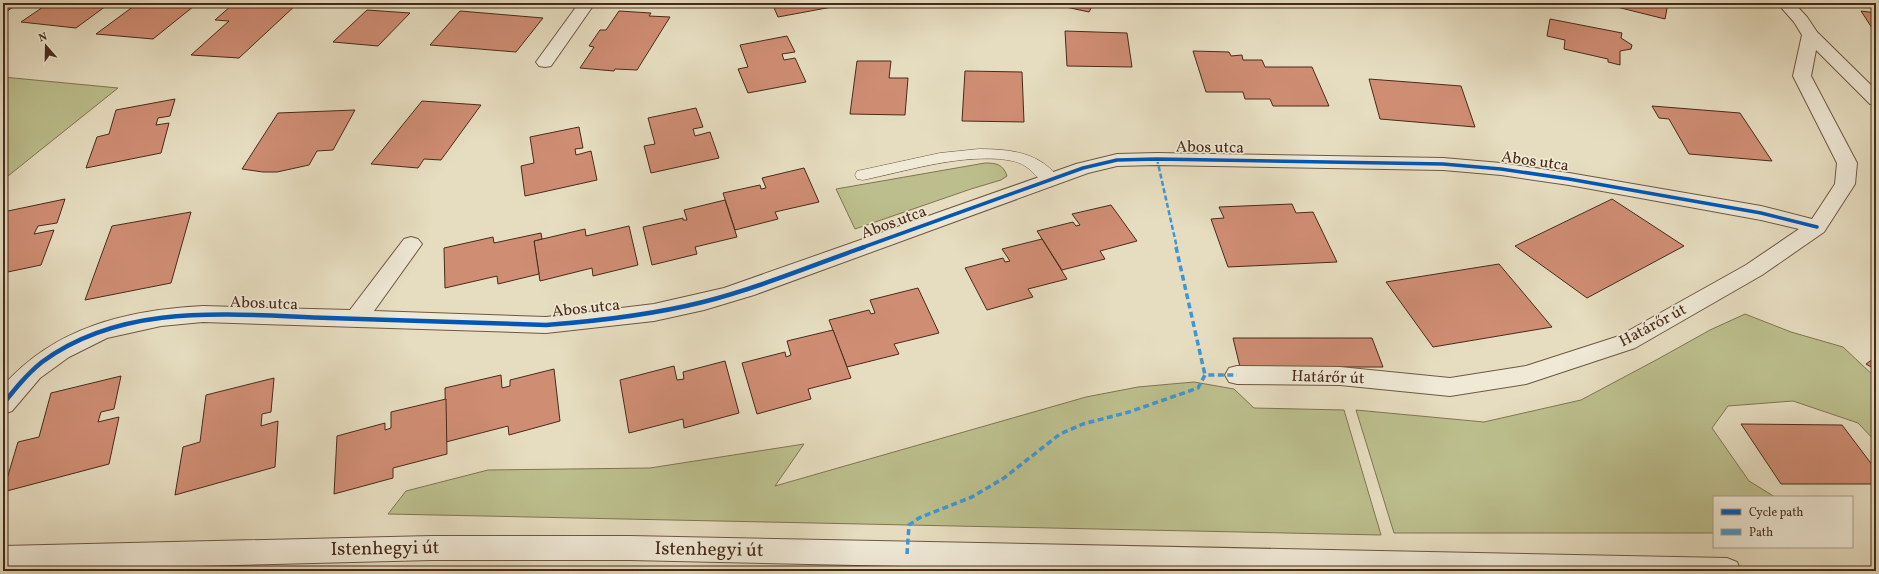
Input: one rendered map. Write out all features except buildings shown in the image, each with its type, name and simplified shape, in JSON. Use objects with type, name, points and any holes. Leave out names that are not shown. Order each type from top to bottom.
[{"type":"street","points":[[545,62],[587,3]]},
{"type":"street","points":[[1785,3],[1801,20],[1810,35],[1876,100]]},
{"type":"street","name":"Határőr út","points":[[1237,376],[1340,376],[1450,387],[1526,375],[1627,342],[1754,270],[1817,227],[1845,184],[1847,163],[1802,76],[1810,35]]},
{"type":"street","name":"Abos utca","points":[[3,404],[18,386],[42,363],[73,344],[136,321],[170,316],[203,314],[546,325],[602,320],[689,305],[746,289],[1083,168],[1124,160],[1157,159],[1443,164],[1501,169],[1569,179],[1761,213],[1817,227]]},
{"type":"street","points":[[356,319],[411,244]]},
{"type":"street","name":"Istenhegyi út","points":[[3,559],[432,548],[630,548],[1727,571]]},
{"type":"lane","points":[[863,175],[945,159],[988,154],[1017,157],[1039,167],[1051,180]]},
{"type":"green space","points":[[3,77],[118,88],[3,180]]},
{"type":"green space","points":[[985,163],[999,165],[1007,176],[1001,180],[855,229],[836,189]]},
{"type":"green space","points":[[1745,314],[1791,332],[1843,347],[1876,378],[1876,442],[1858,423],[1793,401],[1728,406],[1712,428],[1749,481],[1773,496],[1713,496],[1713,533],[1394,533],[1356,410],[1484,422],[1581,400],[1710,330]]},
{"type":"green space","points":[[1194,382],[1234,389],[1254,408],[1344,410],[1381,535],[388,514],[406,491],[488,470],[650,468],[804,444],[775,486],[1086,397],[1138,387]]},
{"type":"marked path","points":[[1157,159],[1205,375]]},
{"type":"marked path","points":[[907,554],[909,525],[919,518],[972,497],[1004,478],[1060,434],[1083,424],[1129,412],[1198,388],[1205,375],[1237,375]]},
{"type":"cycle path","points":[[3,404],[32,372],[43,362],[61,350],[99,332],[140,321],[182,315],[203,314],[546,325],[636,316],[704,302],[746,289],[1083,168],[1117,160],[1157,159],[1443,164],[1501,169],[1569,179],[1761,213],[1817,227]]}]
